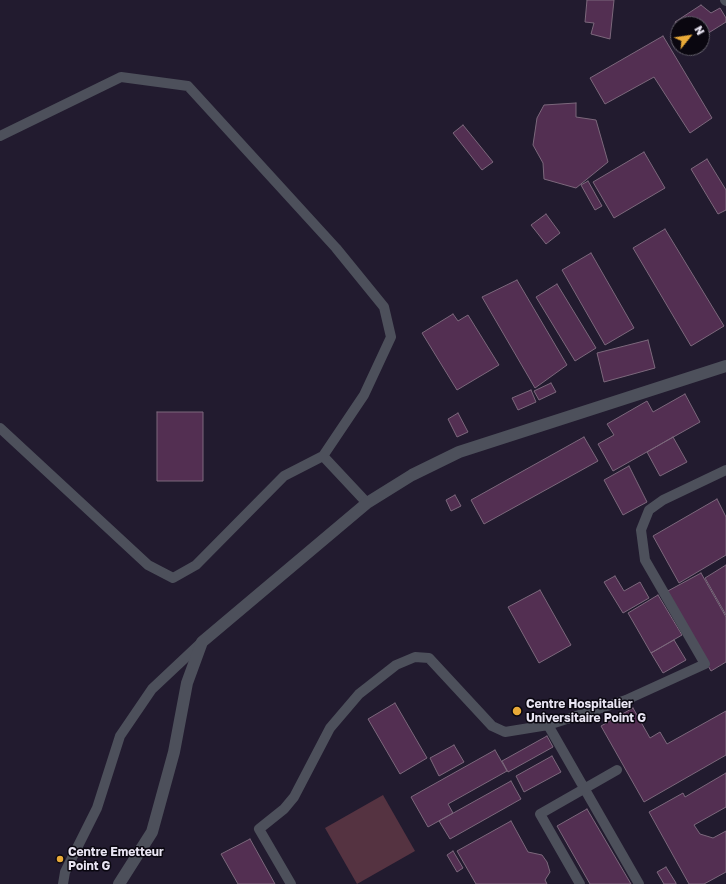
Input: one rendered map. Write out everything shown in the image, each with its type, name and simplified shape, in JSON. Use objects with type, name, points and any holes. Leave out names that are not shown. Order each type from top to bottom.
[{"type":"street","points":[[118,884],[152,832],[174,752],[187,683],[202,642],[367,503],[412,475],[458,452],[726,366]]},
{"type":"lane","points":[[0,136],[121,77],[188,86],[336,248],[384,307],[392,337],[364,395],[323,456],[284,476],[196,565],[173,578],[148,566],[0,428]]},
{"type":"lane","points":[[323,456],[367,503]]},
{"type":"lane","points":[[291,884],[259,829],[284,809],[294,797],[330,728],[359,694],[396,664],[415,657],[429,658],[492,726],[505,732],[548,725],[626,700],[705,664],[645,560],[641,530],[649,510],[664,500],[726,470]]},
{"type":"lane","points":[[63,884],[66,872],[97,808],[120,736],[152,689],[202,642]]},
{"type":"lane","points":[[548,725],[639,884]]},
{"type":"lane","points":[[580,884],[540,814],[617,770]]},
{"type":"shaded area","points":[[383,795],[415,851],[357,884],[325,828]]},
{"type":"building","points":[[587,0],[614,0],[610,39],[591,34],[594,23],[585,22]]},
{"type":"building","points":[[701,5],[711,13],[720,8],[726,18],[726,22],[710,32],[710,16],[684,16]]},
{"type":"building","points":[[663,36],[670,48],[670,56],[675,56],[712,118],[690,133],[654,77],[605,104],[590,78]]},
{"type":"building","points":[[576,103],[576,117],[596,120],[608,162],[576,188],[544,179],[543,163],[533,145],[537,118],[544,105]]},
{"type":"building","points":[[463,125],[493,162],[482,170],[453,133]]},
{"type":"building","points":[[644,152],[665,188],[614,218],[593,182]]},
{"type":"building","points":[[707,159],[726,190],[726,210],[718,214],[691,169]]},
{"type":"building","points":[[588,181],[602,206],[595,210],[581,185]]},
{"type":"building","points":[[546,214],[560,233],[546,244],[531,225]]},
{"type":"building","points":[[665,229],[724,326],[691,346],[633,248]]},
{"type":"building","points":[[591,253],[634,328],[605,345],[562,270]]},
{"type":"building","points":[[517,280],[567,365],[535,388],[482,297]]},
{"type":"building","points":[[557,284],[596,348],[575,361],[536,297]]},
{"type":"building","points":[[453,314],[458,321],[468,315],[499,365],[457,390],[422,333]]},
{"type":"building","points":[[648,340],[655,368],[604,382],[597,353]]},
{"type":"building","points":[[551,383],[556,392],[539,400],[534,391]]},
{"type":"building","points":[[531,390],[536,402],[518,410],[512,398]]},
{"type":"building","points":[[685,394],[700,422],[613,471],[598,444],[614,435],[607,424],[647,401],[653,412]]},
{"type":"building","points":[[157,412],[203,412],[203,481],[157,481]]},
{"type":"building","points":[[458,413],[468,432],[457,437],[448,419]]},
{"type":"building","points":[[584,437],[598,461],[484,524],[471,500]]},
{"type":"building","points":[[673,437],[687,462],[660,476],[647,452]]},
{"type":"building","points":[[629,466],[647,502],[623,515],[604,480]]},
{"type":"building","points":[[455,495],[461,506],[451,511],[446,500]]},
{"type":"building","points":[[717,499],[726,517],[726,555],[679,583],[653,536]]},
{"type":"building","points":[[726,565],[726,615],[705,578]]},
{"type":"building","points":[[701,573],[726,617],[726,662],[711,671],[666,592]]},
{"type":"building","points":[[615,576],[624,591],[640,582],[649,598],[623,613],[604,582]]},
{"type":"building","points":[[540,590],[571,645],[539,663],[508,607]]},
{"type":"building","points":[[658,595],[682,635],[651,653],[628,613]]},
{"type":"building","points":[[674,640],[686,660],[663,673],[651,653]]},
{"type":"building","points":[[395,703],[427,758],[400,774],[368,719]]},
{"type":"building","points":[[633,708],[650,738],[660,732],[667,744],[726,711],[726,755],[644,802],[601,726]]},
{"type":"building","points":[[547,736],[553,747],[508,772],[502,761]]},
{"type":"building","points":[[454,745],[464,762],[439,776],[430,758]]},
{"type":"building","points":[[495,750],[507,771],[448,804],[453,813],[428,827],[411,797]]},
{"type":"building","points":[[552,756],[561,772],[524,792],[516,776]]},
{"type":"building","points":[[726,773],[726,807],[694,825],[700,834],[713,838],[726,831],[726,872],[704,884],[689,884],[649,812],[683,793],[685,797]]},
{"type":"building","points":[[511,781],[521,799],[450,839],[439,821]]},
{"type":"building","points":[[587,809],[631,884],[590,884],[557,826]]},
{"type":"building","points":[[511,821],[528,852],[542,855],[547,862],[550,872],[545,880],[547,884],[476,884],[457,851]]},
{"type":"building","points":[[250,839],[275,884],[238,884],[221,854]]},
{"type":"building","points":[[453,851],[463,868],[457,872],[447,855]]},
{"type":"building","points":[[666,867],[676,884],[664,884],[657,872]]},
{"type":"place","name":"Centre Hospitalier Universitaire Point G","points":[[517,711]]},
{"type":"place","name":"Centre Emetteur Point G","points":[[60,859]]}]
